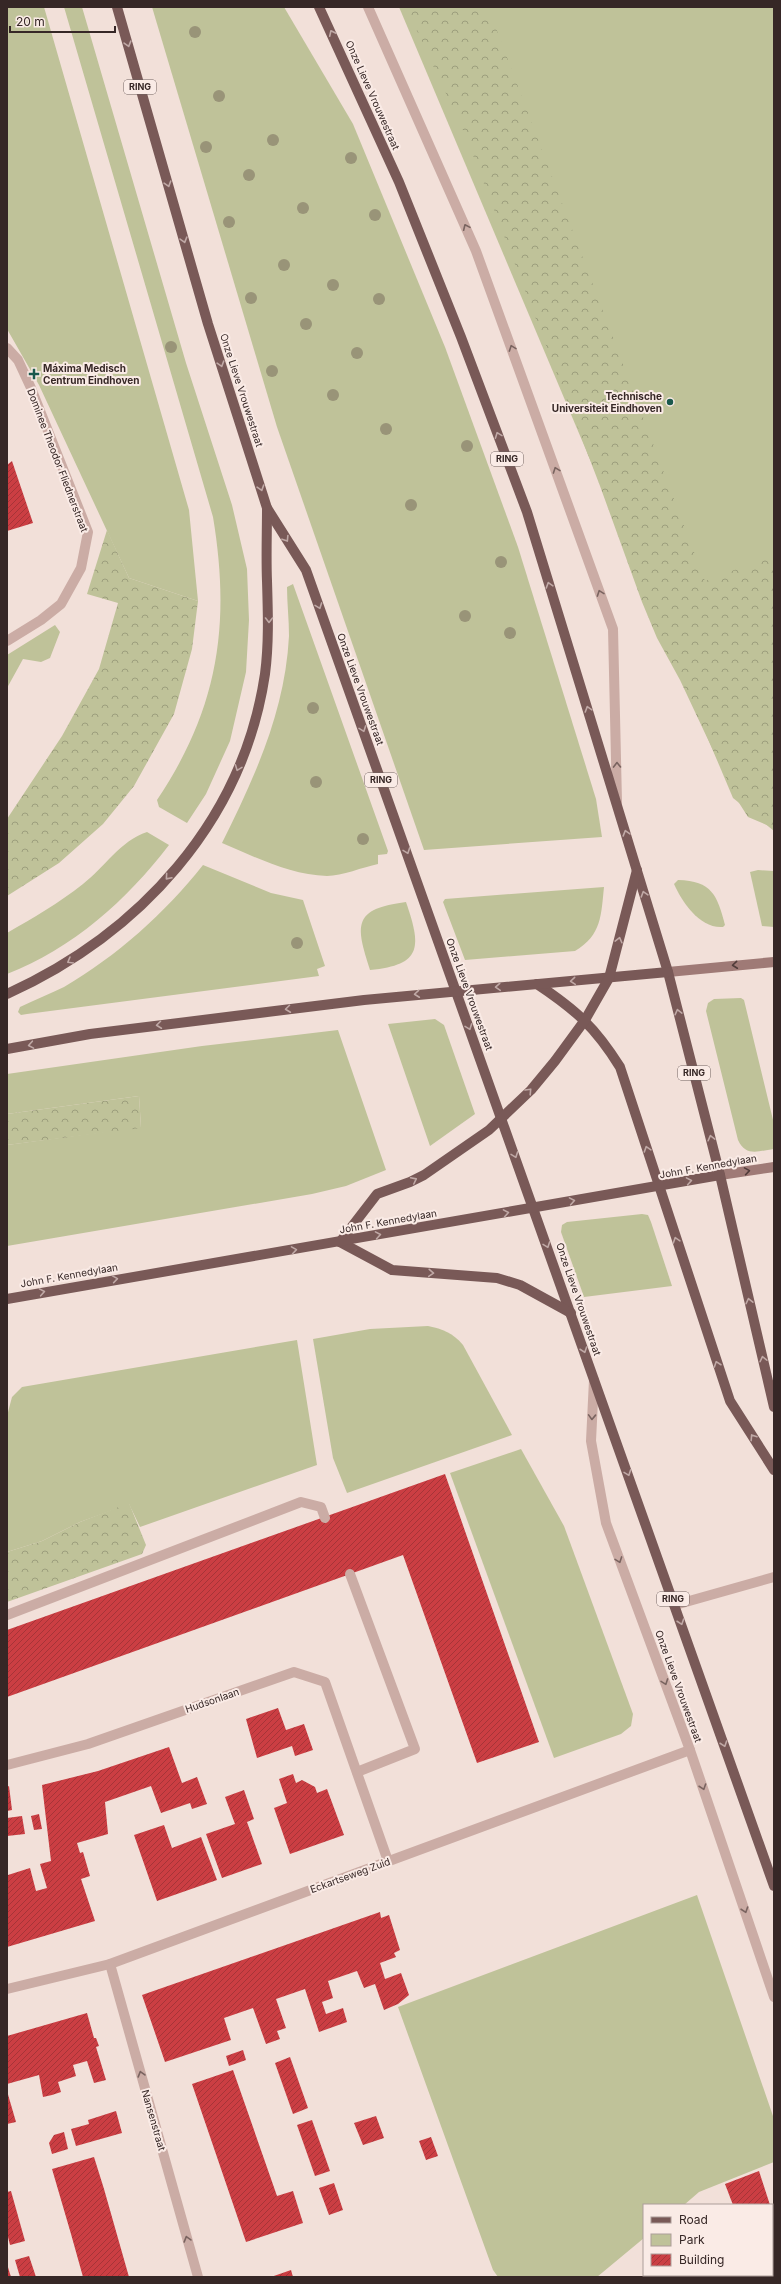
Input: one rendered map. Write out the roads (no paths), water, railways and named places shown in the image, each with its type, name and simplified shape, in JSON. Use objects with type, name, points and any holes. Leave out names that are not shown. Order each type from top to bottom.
[{"type":"main road","name":"Onze Lieve Vrouwestraat","points":[[117,7],[208,324],[267,508],[306,570],[572,1313],[774,1886]]},
{"type":"main road","name":"Onze Lieve Vrouwestraat","points":[[319,7],[399,182],[461,337],[527,512],[668,972],[720,1175],[774,1407]]},
{"type":"main road","points":[[7,994],[74,959],[120,926],[161,886],[193,849],[230,786],[252,732],[264,676],[269,618],[267,581],[267,508]]},
{"type":"main road","points":[[572,1313],[520,1285],[497,1278],[392,1270],[340,1242],[378,1194],[424,1175],[462,1150],[502,1119],[531,1090],[585,1020],[609,978],[637,870]]},
{"type":"main road","points":[[7,1049],[90,1034],[456,990],[609,978],[774,962]]},
{"type":"main road","points":[[537,984],[570,1007],[585,1020],[604,1041],[620,1067],[730,1401],[774,1470]]},
{"type":"main road","name":"John F. Kennedylaan","points":[[7,1299],[720,1175],[774,1167]]},
{"type":"street","name":"Onze Lieve Vrouwestraat","points":[[368,7],[476,251],[613,629],[617,804]]},
{"type":"street","name":"Dominee Theodor Fliednerstraat","points":[[7,348],[18,360],[31,388],[88,532],[81,568],[61,604],[41,620],[7,641]]},
{"type":"street","name":"Onze Lieve Vrouwestraat","points":[[594,1378],[591,1441],[606,1523],[690,1750],[774,1997]]},
{"type":"street","points":[[7,1615],[301,1502],[321,1507],[325,1518]]},
{"type":"street","points":[[350,1574],[415,1749],[357,1772]]},
{"type":"street","points":[[675,1605],[774,1577]]},
{"type":"street","name":"Hudsonlaan","points":[[7,1765],[88,1744],[294,1672],[325,1682],[388,1861]]},
{"type":"street","name":"Eckartseweg Zuid","points":[[7,1989],[110,1964],[690,1750]]},
{"type":"street","name":"Nansenstraat","points":[[110,1964],[198,2277]]},
{"type":"place","name":"Máxima Medisch Centrum Eindhoven","points":[[34,374]]},
{"type":"place","name":"Technische Universiteit Eindhoven","points":[[670,402]]}]
